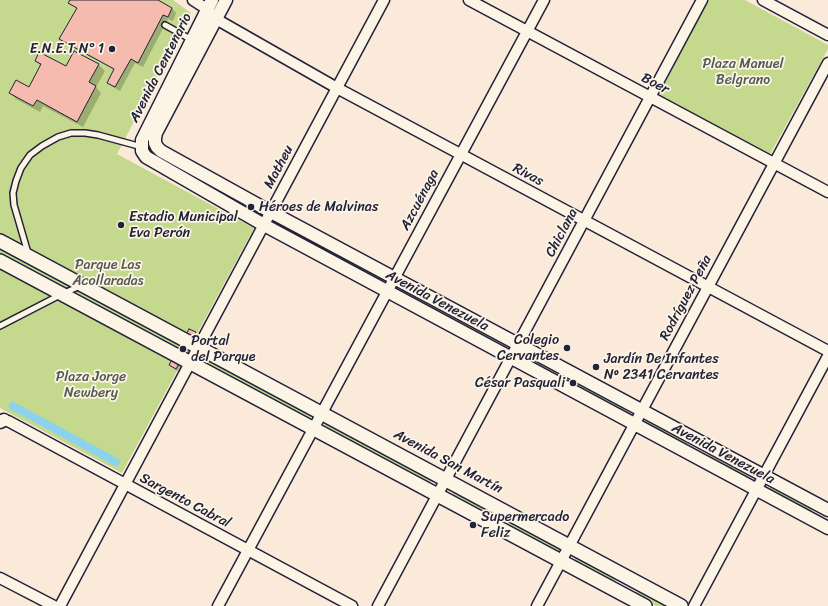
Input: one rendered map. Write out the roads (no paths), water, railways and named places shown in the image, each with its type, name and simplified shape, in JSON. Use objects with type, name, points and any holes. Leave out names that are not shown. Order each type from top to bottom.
[{"type":"main road","name":"Avenida San Martín","points":[[0,241],[682,606]]},
{"type":"main road","points":[[0,261],[645,606]]},
{"type":"street","name":"Rivas","points":[[193,0],[212,10],[337,88],[828,351]]},
{"type":"street","name":"Avenida Centenario","points":[[155,143],[156,133],[212,10],[226,0]]},
{"type":"street","name":"Matheu","points":[[60,606],[384,0]]},
{"type":"street","name":"Boer","points":[[469,0],[828,192]]},
{"type":"street","name":"Azcuénaga","points":[[218,606],[544,0]]},
{"type":"street","name":"Chiclana","points":[[378,606],[702,0]]},
{"type":"street","points":[[763,0],[828,35]]},
{"type":"street","name":"Avenida Centenario","points":[[142,149],[142,140],[197,43]]},
{"type":"street","name":"Rodríguez Peña","points":[[537,606],[828,64]]},
{"type":"street","points":[[142,149],[155,143]]},
{"type":"street","name":"Avenida Venezuela","points":[[155,143],[161,151],[271,212],[828,510]]},
{"type":"street","name":"Avenida Venezuela","points":[[142,149],[146,157],[150,160],[264,225],[828,528]]},
{"type":"street","points":[[694,606],[828,356]]},
{"type":"street","name":"Sargento Cabral","points":[[2,421],[8,421],[352,606]]},
{"type":"street","points":[[0,578],[54,606]]},
{"type":"lane","points":[[165,25],[197,43]]},
{"type":"lane","points":[[28,256],[24,236],[14,205],[13,193],[21,168],[30,155],[58,137],[71,133],[98,135],[142,149]]},
{"type":"lane","points":[[0,326],[62,294],[83,285]]},
{"type":"waterway","points":[[13,406],[116,462]]},
{"type":"place","name":"E.N.E.T N° 1","points":[[112,49]]},
{"type":"place","name":"Héroes de Malvinas","points":[[251,207]]},
{"type":"place","name":"Estadio Municipal Eva Perón","points":[[121,225]]},
{"type":"place","name":"Colegio Cervantes","points":[[567,348]]},
{"type":"place","name":"Portal del Parque","points":[[183,349]]},
{"type":"place","name":"Jardín De Infantes Nº 2341 Cervantes","points":[[596,367]]},
{"type":"place","name":"César Pasquali","points":[[573,383]]},
{"type":"place","name":"Supermercado Feliz","points":[[473,525]]},
{"type":"park label","name":"Plaza Manuel Belgrano","points":[[743,72]]},
{"type":"park label","name":"Parque Las Acollaradas","points":[[108,274]]},
{"type":"park label","name":"Plaza Jorge Newbery","points":[[91,386]]}]
